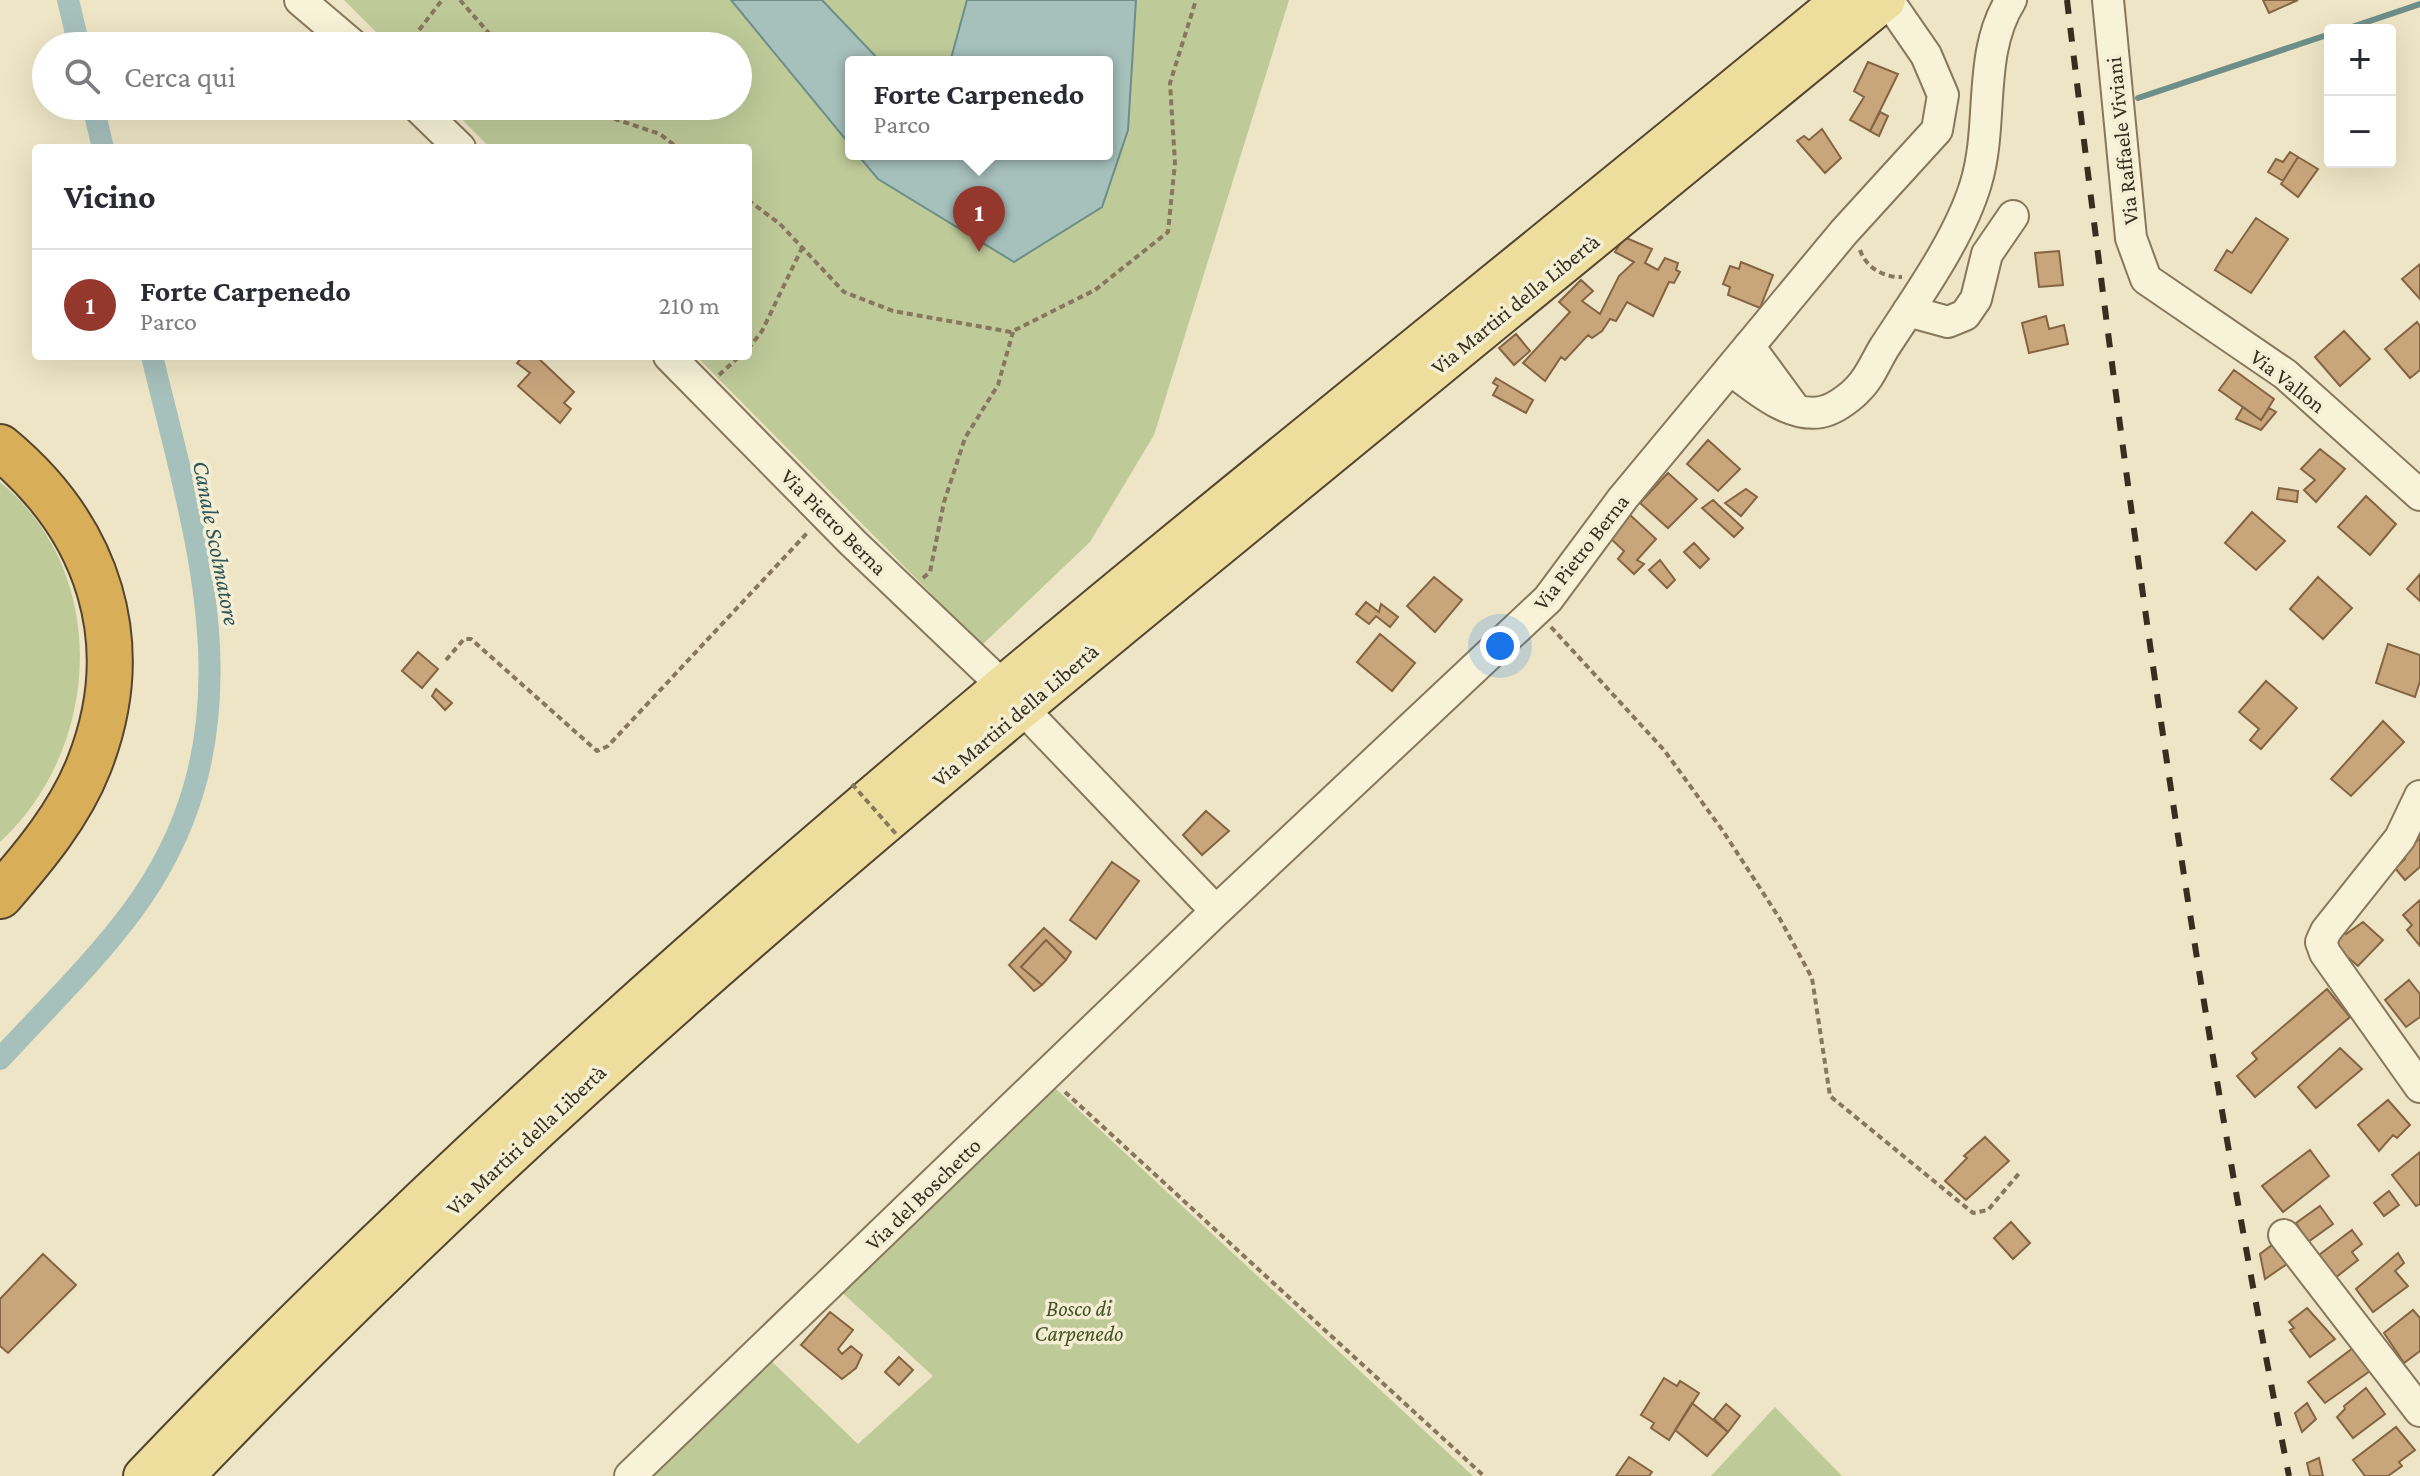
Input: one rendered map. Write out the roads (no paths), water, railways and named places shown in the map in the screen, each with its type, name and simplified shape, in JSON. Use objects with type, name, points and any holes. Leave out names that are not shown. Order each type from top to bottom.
[{"type":"highway","points":[[0,447],[43,487],[83,548],[103,599],[110,663],[108,699],[89,767],[53,829],[0,896]]},
{"type":"highway","points":[[0,478],[39,517],[68,569],[85,621],[88,682],[77,735],[54,790],[34,822],[0,857]]},
{"type":"main road","name":"Via Martiri della Libertà","points":[[1776,71],[1841,0]]},
{"type":"main road","name":"Via Martiri della Libertà","points":[[143,1476],[354,1262],[586,1043],[1776,71],[1887,0]]},
{"type":"main road","name":"Via Martiri della Libertà","points":[[185,1476],[375,1283],[606,1065],[1012,697]]},
{"type":"street","points":[[300,0],[338,32]]},
{"type":"street","name":"Via Pietro Berna","points":[[673,360],[1012,697],[1216,911],[1535,611],[1623,498],[1844,232],[1937,130],[1943,95],[1926,55],[1887,0]]},
{"type":"street","points":[[1730,369],[1768,397],[1796,410],[1827,411],[1859,389],[1951,239],[1976,185],[1987,134],[1988,76],[1998,21],[2011,0]]},
{"type":"street","name":"Via Raffaele Viviani","points":[[2108,0],[2131,238],[2146,279]]},
{"type":"street","points":[[431,120],[456,144]]},
{"type":"street","points":[[1908,311],[1948,322],[1965,315],[1976,299],[1987,254],[2013,216]]},
{"type":"street","name":"Via Vallon","points":[[2146,279],[2285,374],[2420,495]]},
{"type":"street","points":[[1749,346],[1796,410]]},
{"type":"street","points":[[2420,796],[2400,838],[2326,931],[2321,942],[2325,953],[2420,1087]]},
{"type":"street","name":"Via del Boschetto","points":[[630,1476],[1216,911]]},
{"type":"street","points":[[2284,1235],[2420,1411]]},
{"type":"water","points":[[731,0],[822,0],[875,56],[845,56],[845,139]]},
{"type":"water","points":[[967,0],[1136,0],[1128,130],[1102,207],[1014,262],[878,179],[862,160],[1113,160],[1113,56],[952,56]]},
{"type":"waterway","name":"Canale Scolmatore","points":[[68,0],[76,32]]},
{"type":"waterway","points":[[2361,24],[2420,4]]},
{"type":"waterway","points":[[2138,98],[2324,36]]},
{"type":"waterway","name":"Canale Scolmatore","points":[[96,120],[102,144]]},
{"type":"waterway","name":"Canale Scolmatore","points":[[0,1059],[86,968],[133,910],[173,843],[197,776],[208,707],[208,638],[187,498],[153,360]]},
{"type":"railway","points":[[2067,0],[2113,371],[2164,740],[2222,1109],[2289,1476]]},
{"type":"place","name":"Forte Carpenedo","points":[[979,252]]},
{"type":"park label","name":"Bosco di Carpenedo","points":[[1079,1320]]}]
